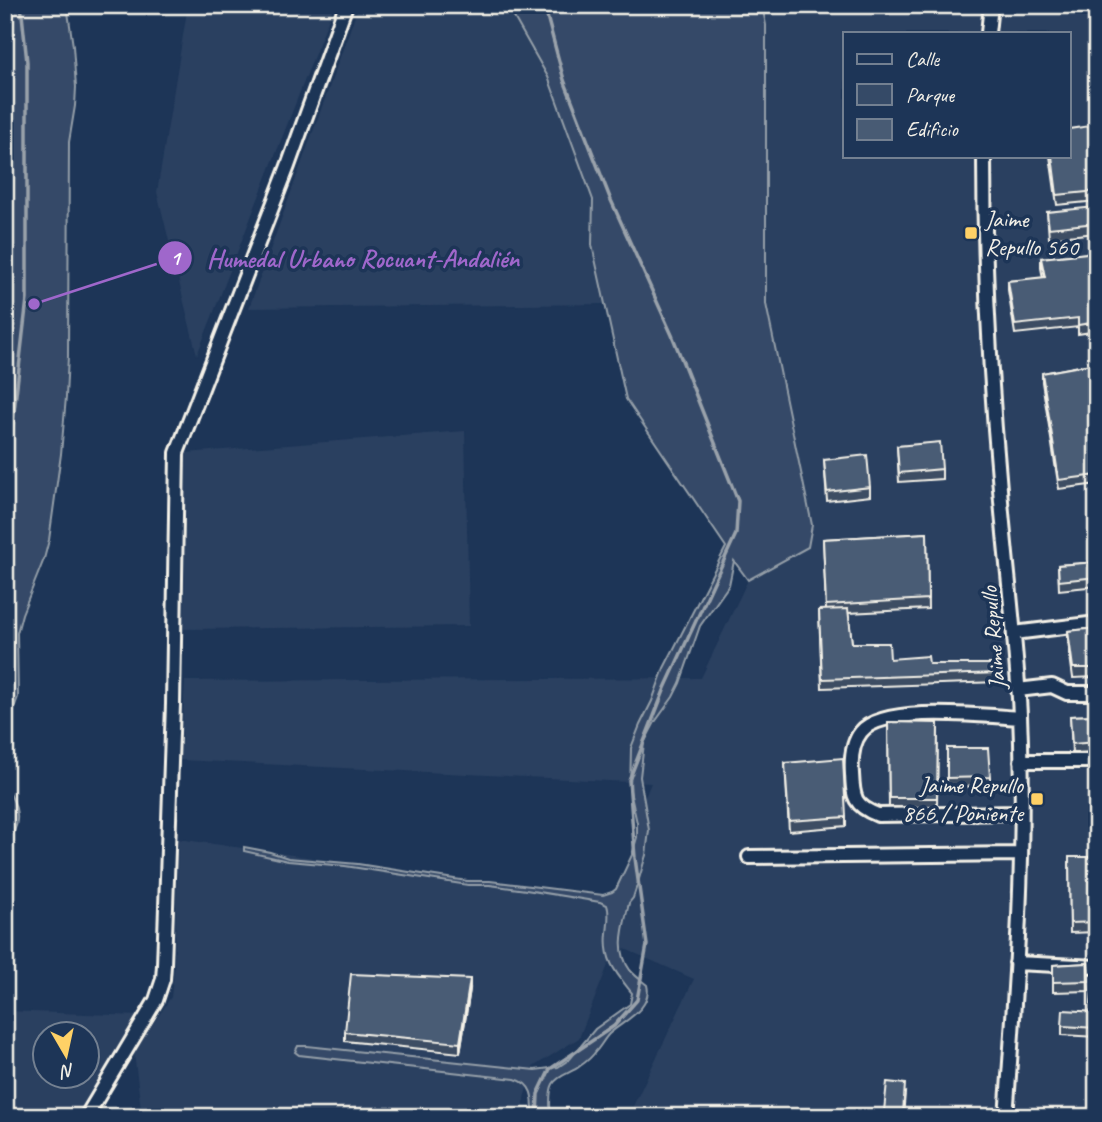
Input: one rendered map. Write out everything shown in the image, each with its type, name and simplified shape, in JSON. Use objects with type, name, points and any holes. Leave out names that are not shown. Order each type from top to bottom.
[{"type":"street","points":[[86,1117],[156,1000],[163,979],[177,453],[288,166],[346,5]]},
{"type":"street","points":[[988,32],[991,5]]},
{"type":"street","name":"Jaime Repullo","points":[[984,158],[990,364],[1014,633],[1021,761],[1021,854],[1006,1117]]},
{"type":"street","points":[[1014,633],[1097,623]]},
{"type":"street","points":[[1018,690],[1052,686],[1068,693],[1097,693]]},
{"type":"street","points":[[1020,718],[919,714],[879,720],[861,731],[851,759],[852,792],[856,802],[865,810],[878,815],[1021,813]]},
{"type":"street","points":[[1021,761],[1097,761]]},
{"type":"street","points":[[750,857],[1021,854]]},
{"type":"street","points":[[1016,963],[1097,967]]},
{"type":"shaded area","points":[[188,5],[334,5],[197,355],[157,192]]},
{"type":"shaded area","points":[[359,5],[507,5],[548,77],[593,200],[592,245],[605,304],[249,308]]},
{"type":"shaded area","points":[[762,5],[1097,5],[1097,1117],[628,1117],[694,979],[616,945],[579,1038],[533,1067],[524,1098],[524,1117],[142,1117],[134,1053],[171,997],[178,839],[630,902],[647,858],[643,802],[651,783],[180,760],[185,681],[701,678],[748,580],[808,547],[812,525],[766,304],[766,25]]},
{"type":"shaded area","points":[[465,431],[469,626],[184,629],[186,453]]},
{"type":"shaded area","points":[[5,1011],[140,1016],[102,1076],[102,1020],[32,1020],[32,1090],[93,1090],[76,1117],[5,1117]]},
{"type":"green space","points":[[5,5],[67,5],[76,87],[69,142],[68,356],[61,454],[49,540],[17,633],[18,697],[5,741]]},
{"type":"green space","points":[[507,5],[762,5],[766,25],[766,304],[812,525],[808,547],[748,580],[734,561],[729,585],[700,626],[680,683],[644,743],[640,777],[649,830],[646,855],[633,898],[629,903],[622,946],[625,962],[647,985],[646,1001],[636,1014],[609,1034],[589,1059],[553,1084],[550,1117],[533,1117],[529,1088],[515,1079],[299,1055],[295,1052],[298,1046],[307,1046],[535,1070],[558,1067],[570,1059],[595,1029],[630,1004],[632,993],[616,973],[607,951],[607,905],[490,885],[468,885],[345,866],[288,861],[244,851],[244,847],[288,858],[358,864],[467,881],[490,881],[603,895],[616,889],[632,855],[637,837],[637,823],[630,791],[631,748],[664,668],[726,547],[626,399],[592,245],[593,200],[548,77]]},
{"type":"green space","points":[[5,785],[16,807],[17,822],[5,842]]},
{"type":"building","points":[[1097,125],[1097,191],[1057,195],[1052,158],[1070,158],[1070,129]]},
{"type":"building","points":[[1095,207],[1096,223],[1049,228],[1047,212]]},
{"type":"building","points":[[1097,252],[1097,322],[1078,325],[1078,318],[1015,325],[1008,281],[1045,277],[1041,258]]},
{"type":"building","points":[[1097,327],[1097,355],[1095,355],[1091,328]]},
{"type":"building","points":[[1097,363],[1097,475],[1059,480],[1042,373]]},
{"type":"building","points":[[940,442],[942,469],[899,473],[897,446]]},
{"type":"building","points":[[867,455],[870,487],[827,492],[824,460]]},
{"type":"building","points":[[927,533],[928,599],[826,605],[823,539]]},
{"type":"building","points":[[1097,562],[1097,577],[1059,581],[1058,565]]},
{"type":"building","points":[[848,609],[852,643],[889,643],[890,659],[928,656],[929,664],[996,664],[999,673],[822,679],[819,610]]},
{"type":"building","points":[[1097,628],[1097,668],[1073,668],[1068,631]]},
{"type":"building","points":[[1097,715],[1097,742],[1072,744],[1070,716]]},
{"type":"building","points":[[888,722],[938,723],[937,798],[889,798]]},
{"type":"building","points":[[947,748],[988,748],[990,777],[947,778]]},
{"type":"building","points":[[843,758],[846,817],[789,821],[785,763]]},
{"type":"building","points":[[1069,857],[1097,857],[1097,922],[1070,923]]},
{"type":"building","points":[[1088,963],[1089,981],[1053,982],[1053,965]]},
{"type":"building","points":[[351,974],[470,979],[460,1043],[345,1032]]},
{"type":"building","points":[[1092,994],[1097,995],[1097,1007],[1091,1006]]},
{"type":"building","points":[[1063,1010],[1097,1012],[1097,1028],[1062,1026]]},
{"type":"building","points":[[887,1082],[905,1084],[903,1113],[884,1111]]},
{"type":"waterway","points":[[5,474],[27,299],[27,62],[21,5]]},
{"type":"waterway","points":[[537,1117],[538,1094],[550,1069],[614,1026],[637,1000],[647,945],[635,858],[629,780],[665,688],[736,534],[738,501],[672,335],[610,198],[564,80],[544,5]]},
{"type":"place","name":"Jaime Repullo 560","points":[[971,233]]},
{"type":"place","name":"Humedal Urbano Rocuant-Andalién","points":[[34,304]]},
{"type":"place","name":"Jaime Repullo 866 / Poniente","points":[[1037,799]]}]
